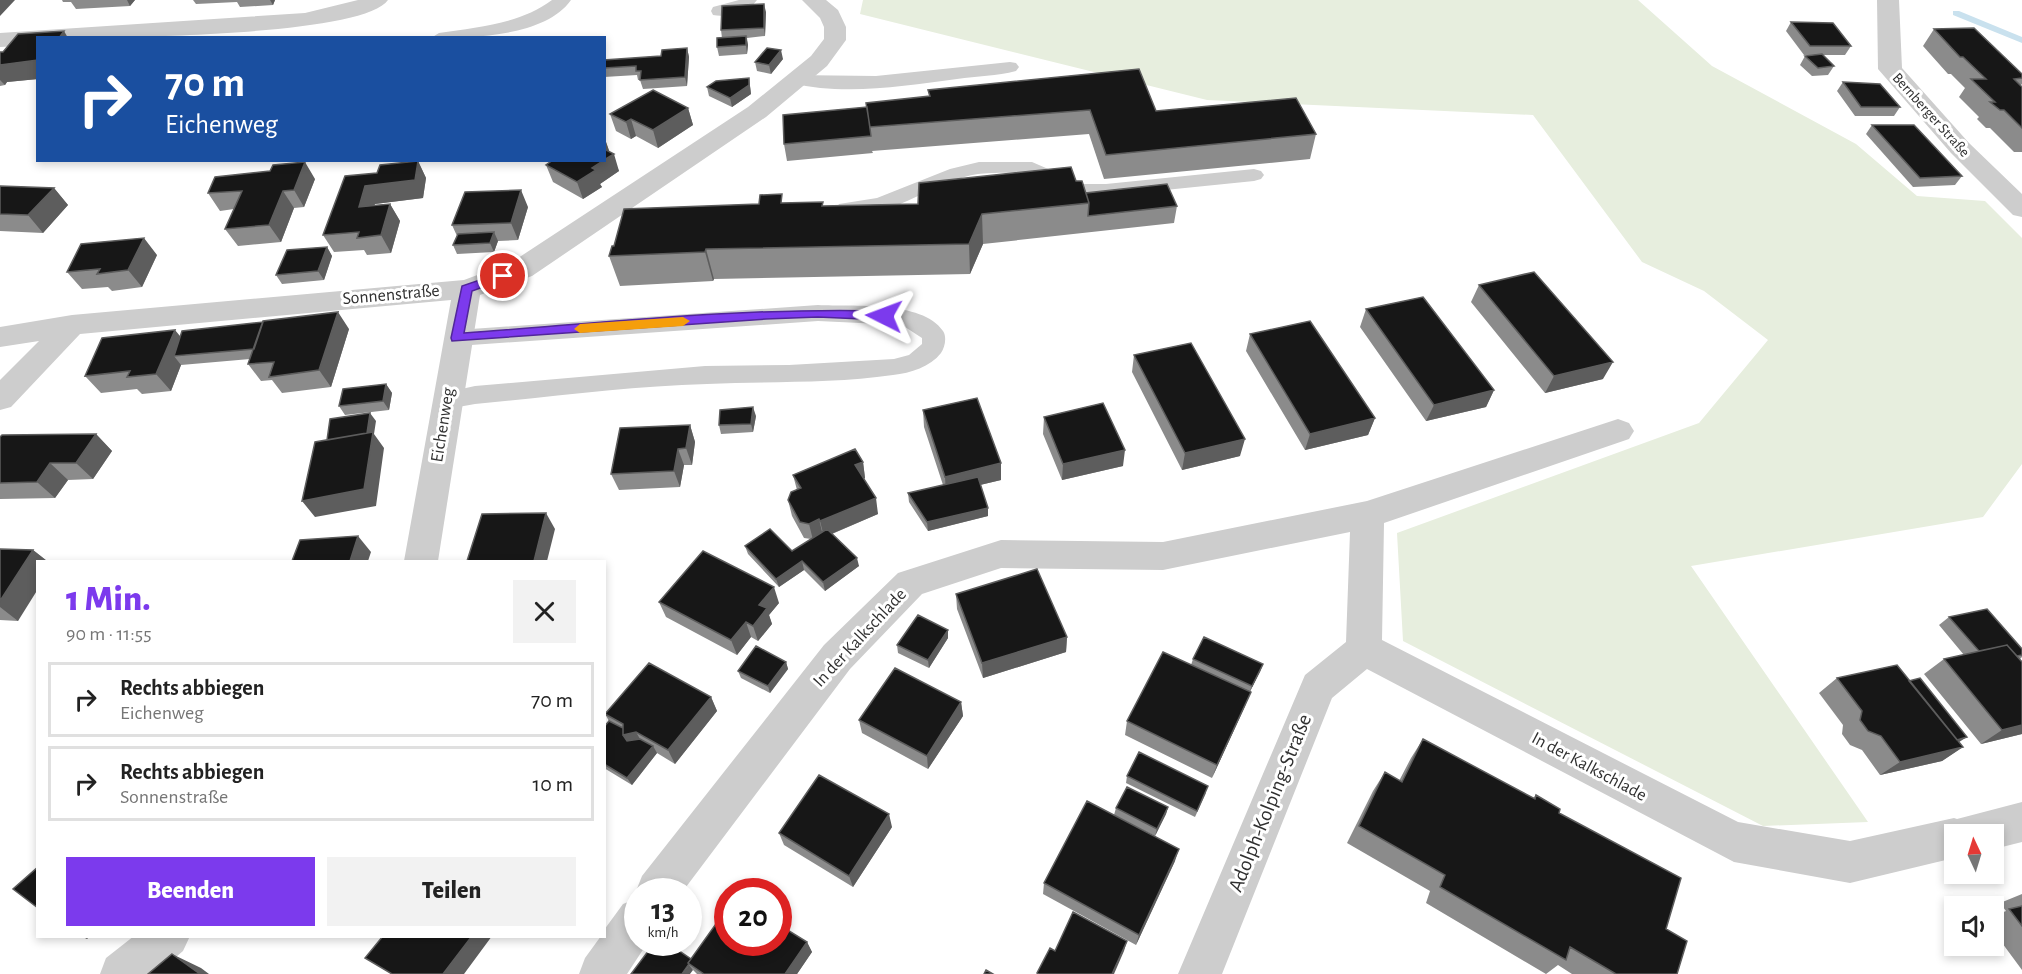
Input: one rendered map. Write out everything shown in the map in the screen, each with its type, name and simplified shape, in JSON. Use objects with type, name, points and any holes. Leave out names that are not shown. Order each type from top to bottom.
[{"type":"street","points":[[72,36],[305,20],[357,8],[377,0]]},
{"type":"street","name":"Sonnenstraße","points":[[0,337],[72,325],[467,289],[522,269],[757,112],[819,61],[835,40],[835,27],[830,15],[813,0]]},
{"type":"street","name":"Bernberger Straße","points":[[1888,0],[1890,69],[1960,148],[2022,210]]},
{"type":"street","points":[[0,40],[36,38]]},
{"type":"street","name":"Eichenweg","points":[[421,560],[467,289]]},
{"type":"street","points":[[0,399],[72,325]]},
{"type":"street","name":"In der Kalkschlade","points":[[667,878],[837,657],[910,584],[1001,554],[1162,556],[1367,515],[1618,431]]},
{"type":"street","points":[[1364,649],[1367,515]]},
{"type":"street","name":"In der Kalkschlade","points":[[1364,649],[1734,842],[1850,862],[1944,840]]},
{"type":"street","name":"Adolph-Kolping-Straße","points":[[1200,974],[1318,687],[1364,649]]},
{"type":"street","points":[[2004,826],[2022,822]]},
{"type":"street","points":[[122,974],[166,938]]},
{"type":"street","points":[[601,974],[624,940]]},
{"type":"lane","points":[[449,36],[527,21],[543,14],[563,0]]},
{"type":"lane","points":[[719,11],[743,6],[749,0]]},
{"type":"lane","points":[[798,79],[818,82],[861,82],[1010,68]]},
{"type":"lane","points":[[827,211],[881,204],[957,173],[979,168],[1032,168],[1066,185],[1082,190],[1106,190],[1254,175]]},
{"type":"lane","points":[[610,211],[640,216]]},
{"type":"lane","points":[[447,400],[705,375],[789,374],[894,367],[917,361],[933,347],[934,335],[921,324],[905,317],[818,313],[457,338]]},
{"type":"green space","points":[[863,0],[1638,0],[1712,66],[1856,144],[1917,196],[1985,201],[2022,238],[2022,464],[1983,517],[1691,566],[1868,822],[1763,826],[1403,641],[1397,533],[1699,423],[1768,340],[1704,291],[1642,262],[1533,115],[1207,100],[860,14]]},
{"type":"building","points":[[764,4],[764,28],[721,30],[722,6]]},
{"type":"building","points":[[1791,22],[1833,23],[1851,46],[1810,46]]},
{"type":"building","points":[[1974,28],[2022,74],[2022,78],[2014,79],[2022,87],[2022,128],[2004,110],[2000,110],[1990,102],[1995,102],[1971,79],[1986,79],[1963,57],[1960,57],[1934,29]]},
{"type":"building","points":[[64,31],[60,36],[36,36],[36,60],[0,65],[0,52],[3,52],[18,34]]},
{"type":"building","points":[[746,36],[746,45],[717,47],[717,38]]},
{"type":"building","points":[[687,48],[685,77],[640,80],[641,71],[636,71],[636,66],[606,68],[606,60],[661,56],[662,50]]},
{"type":"building","points":[[767,48],[781,50],[769,65],[755,62]]},
{"type":"building","points":[[1822,54],[1834,66],[1818,68],[1805,56]]},
{"type":"building","points":[[1139,69],[1156,111],[1296,98],[1316,134],[1106,155],[1090,110],[870,127],[866,103],[930,96],[928,90]]},
{"type":"building","points":[[749,78],[749,85],[730,98],[707,87],[716,81]]},
{"type":"building","points":[[1843,82],[1880,84],[1900,107],[1861,107]]},
{"type":"building","points":[[653,90],[688,108],[653,130],[631,119],[626,122],[610,114]]},
{"type":"building","points":[[867,107],[871,136],[784,144],[783,115]]},
{"type":"building","points":[[1872,125],[1914,125],[1962,176],[1920,178]]},
{"type":"building","points":[[606,150],[614,154],[606,159]]},
{"type":"building","points":[[305,162],[294,190],[283,191],[269,225],[225,229],[242,191],[208,193],[215,177],[270,171],[273,165]]},
{"type":"building","points":[[418,162],[415,180],[365,186],[359,207],[390,204],[381,235],[357,238],[359,232],[323,235],[345,176],[377,173],[380,165]]},
{"type":"building","points":[[550,162],[601,162],[592,168],[596,170],[577,182],[546,165]]},
{"type":"building","points":[[1071,167],[1076,181],[1082,181],[1089,203],[982,214],[969,244],[706,249],[705,252],[609,256],[624,209],[759,204],[760,195],[782,194],[781,203],[823,202],[822,206],[918,204],[919,183]]},
{"type":"building","points":[[1167,184],[1177,206],[1088,216],[1089,203],[1086,193]]},
{"type":"building","points":[[0,186],[54,188],[28,215],[0,214]]},
{"type":"building","points":[[521,190],[511,223],[452,225],[465,192]]},
{"type":"building","points":[[494,232],[490,243],[453,245],[458,234]]},
{"type":"building","points":[[144,238],[128,270],[97,274],[100,269],[67,272],[81,244]]},
{"type":"building","points":[[327,247],[318,271],[276,275],[287,250]]},
{"type":"building","points":[[1534,272],[1613,362],[1554,376],[1479,285]]},
{"type":"building","points":[[1423,297],[1494,390],[1434,405],[1366,309]]},
{"type":"building","points":[[338,312],[319,370],[269,377],[274,362],[248,364],[263,321]]},
{"type":"building","points":[[1310,321],[1375,418],[1310,434],[1250,334]]},
{"type":"building","points":[[263,322],[254,349],[174,356],[182,331]]},
{"type":"building","points":[[175,330],[156,374],[127,377],[130,371],[85,376],[102,338]]},
{"type":"building","points":[[1191,343],[1245,439],[1185,453],[1134,355]]},
{"type":"building","points":[[386,384],[383,401],[339,406],[343,389]]},
{"type":"building","points":[[977,398],[1001,463],[945,477],[923,410]]},
{"type":"building","points":[[1103,403],[1125,450],[1063,464],[1044,417]]},
{"type":"building","points":[[753,407],[751,424],[719,425],[720,410]]},
{"type":"building","points":[[370,413],[367,433],[327,440],[330,419]]},
{"type":"building","points":[[690,425],[686,448],[678,449],[674,471],[611,474],[620,428]]},
{"type":"building","points":[[373,432],[364,489],[302,501],[315,442]]},
{"type":"building","points":[[96,434],[76,463],[50,463],[37,482],[0,483],[0,437],[2,435]]},
{"type":"building","points":[[855,449],[863,462],[855,465],[876,498],[820,521],[819,519],[809,524],[800,522],[788,500],[791,492],[801,488],[793,475]]},
{"type":"building","points":[[978,477],[988,508],[927,522],[908,493]]},
{"type":"building","points":[[546,513],[534,560],[467,560],[482,514]]},
{"type":"building","points":[[770,529],[792,551],[827,529],[857,558],[823,582],[802,561],[776,579],[745,546]]},
{"type":"building","points":[[358,536],[350,560],[292,560],[300,540]]},
{"type":"building","points":[[0,549],[33,550],[0,601]]},
{"type":"building","points":[[703,551],[774,587],[759,605],[767,608],[753,626],[746,622],[731,640],[659,602]]},
{"type":"building","points":[[1037,569],[1067,637],[982,663],[956,594]]},
{"type":"building","points":[[1987,609],[2022,649],[2022,655],[2017,656],[2007,645],[1979,651],[1949,617]]},
{"type":"building","points":[[918,615],[948,630],[928,660],[897,645]]},
{"type":"building","points":[[1204,637],[1263,664],[1252,686],[1193,659]]},
{"type":"building","points":[[2007,645],[2022,662],[2022,725],[2002,730],[1944,659]]},
{"type":"building","points":[[756,646],[786,662],[768,686],[738,671]]},
{"type":"building","points":[[1163,652],[1251,692],[1217,765],[1127,721]]},
{"type":"building","points":[[649,663],[711,697],[668,750],[636,732],[623,735],[623,724],[606,713]]},
{"type":"building","points":[[1897,665],[1963,747],[1900,762],[1881,736],[1868,731],[1860,720],[1862,711],[1837,678]]},
{"type":"building","points":[[895,668],[961,702],[927,756],[859,720]]},
{"type":"building","points":[[1920,678],[1967,737],[1957,740],[1909,681]]},
{"type":"building","points":[[609,721],[623,728],[623,735],[627,741],[640,739],[653,746],[627,778],[606,765],[606,725]]},
{"type":"building","points":[[1423,739],[1535,799],[1536,795],[1560,809],[1559,813],[1681,878],[1666,929],[1687,941],[1677,974],[1616,974],[1570,947],[1566,960],[1440,887],[1445,875],[1359,826],[1385,772],[1402,782]]},
{"type":"building","points":[[1139,752],[1208,786],[1197,811],[1127,776]]},
{"type":"building","points":[[819,775],[889,814],[849,876],[779,833]]},
{"type":"building","points":[[1127,787],[1168,807],[1157,829],[1116,808]]},
{"type":"building","points":[[1087,801],[1179,849],[1139,935],[1044,883]]},
{"type":"building","points":[[36,869],[36,906],[13,889]]},
{"type":"building","points":[[2022,906],[2022,926],[2009,909]]},
{"type":"building","points":[[1073,912],[1127,941],[1112,974],[1037,973],[1050,948],[1055,951]]},
{"type":"building","points":[[714,927],[714,956],[792,956],[792,933],[807,942],[785,974],[704,974],[688,963],[693,956],[702,956],[702,943]]},
{"type":"building","points":[[381,938],[470,938],[443,974],[392,974],[365,958]]},
{"type":"building","points":[[172,954],[200,974],[148,974]]},
{"type":"building","points":[[644,956],[687,956],[691,959],[682,974],[631,974]]},
{"type":"waterway","points":[[1956,13],[2022,40]]},
{"type":"slow traffic","points":[[580,329],[683,321]]},
{"type":"route","points":[[503,276],[467,289],[457,338],[766,315],[818,313],[884,316]]}]
